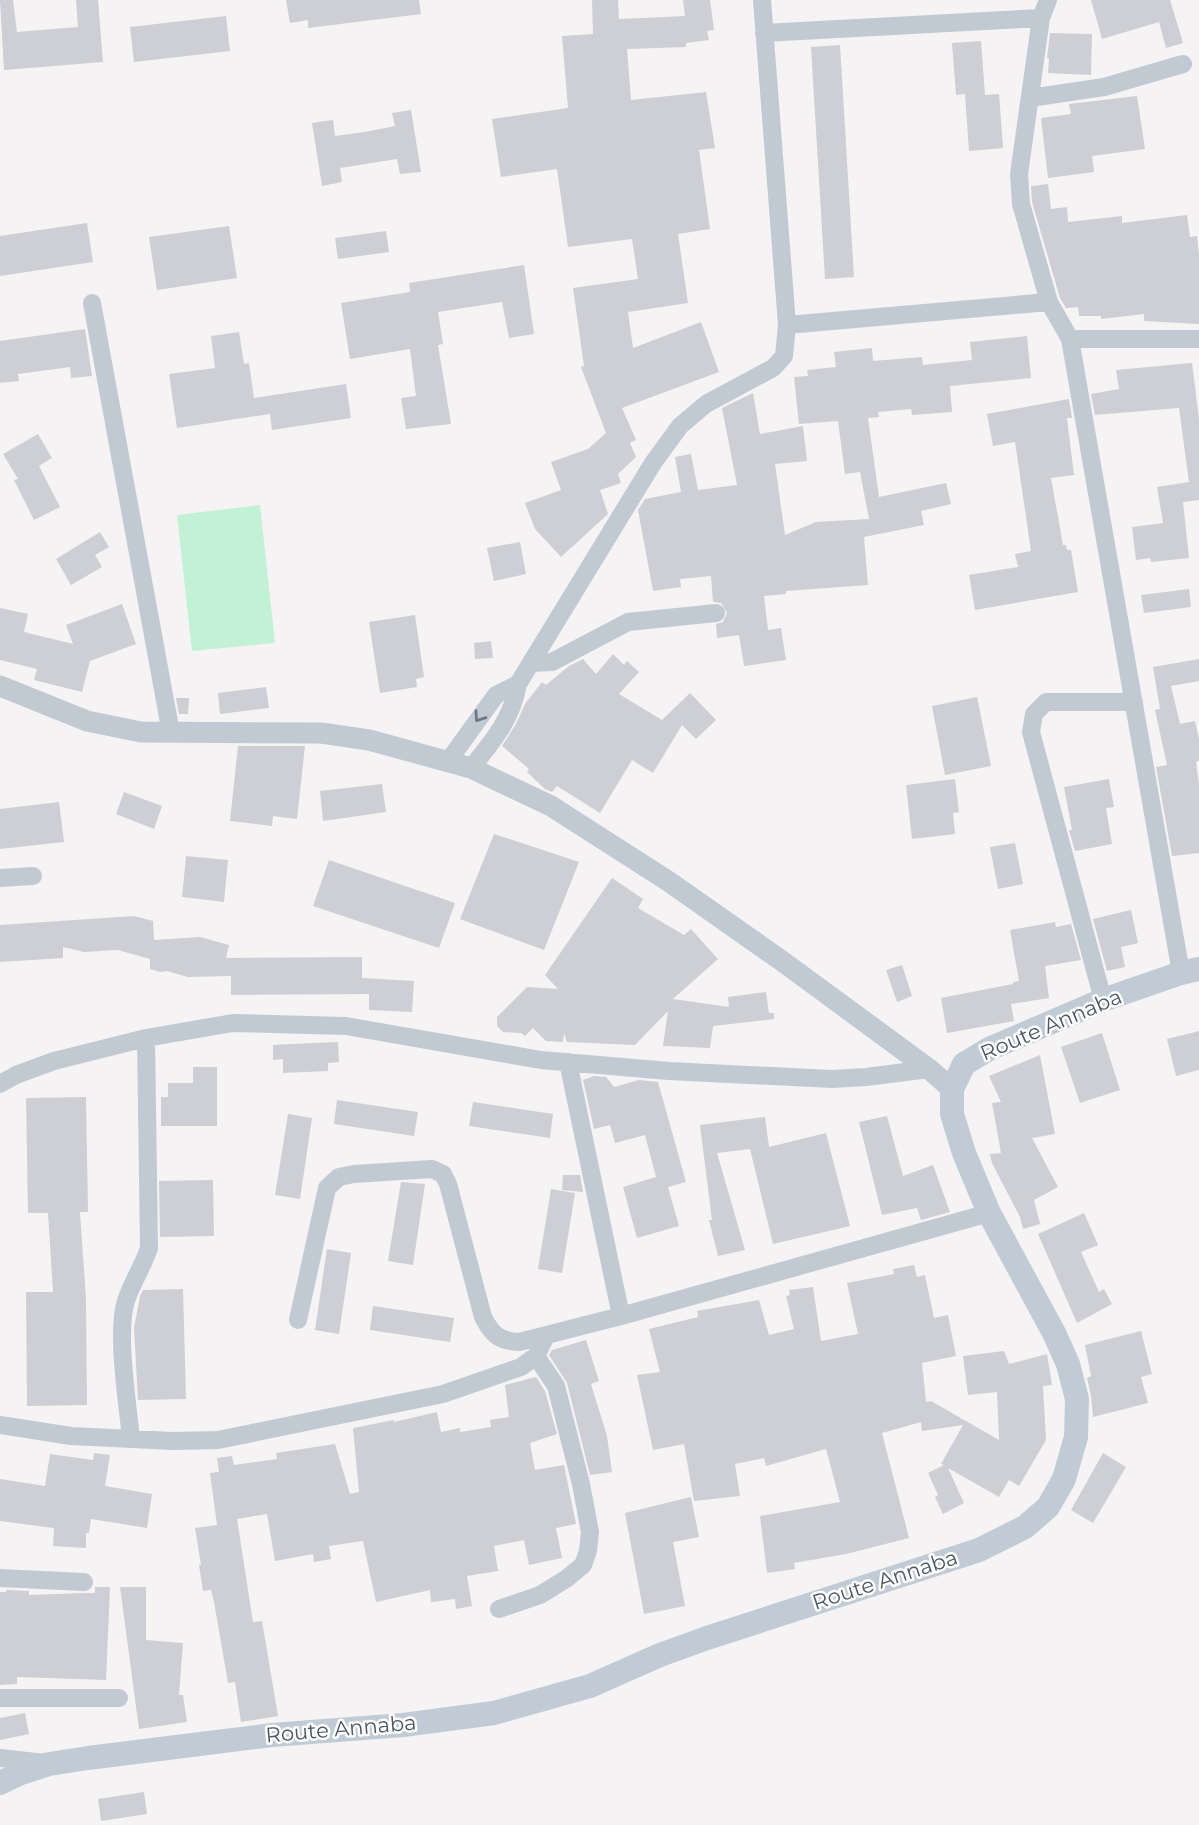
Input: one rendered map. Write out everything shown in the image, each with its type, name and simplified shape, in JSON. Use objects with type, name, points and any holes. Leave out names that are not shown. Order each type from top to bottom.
[{"type":"main road","name":"Route Annaba","points":[[0,1783],[21,1773],[88,1758],[272,1735],[404,1725],[494,1713],[590,1686],[660,1655],[707,1638],[979,1550],[1025,1527],[1048,1507],[1064,1479],[1076,1437],[1077,1399],[1068,1364],[989,1213],[964,1153],[952,1114],[952,1089],[964,1064],[981,1054],[1103,1000],[1190,971]]},
{"type":"street","points":[[471,768],[505,726],[515,704],[518,684],[653,463],[680,426],[706,404],[773,368],[784,356],[787,325],[762,0]]},
{"type":"street","points":[[1048,0],[1041,18],[1018,174],[1021,204],[1049,302],[1070,339],[1134,702],[1190,971]]},
{"type":"street","points":[[764,33],[1041,18]]},
{"type":"street","points":[[1030,98],[1104,87],[1184,64]]},
{"type":"street","points":[[787,325],[1049,302]]},
{"type":"street","points":[[92,303],[171,733]]},
{"type":"street","points":[[1070,339],[1199,339]]},
{"type":"street","points":[[532,663],[552,662],[628,622],[716,613]]},
{"type":"street","points":[[449,760],[496,695],[518,684]]},
{"type":"street","points":[[0,686],[87,721],[141,732],[321,733],[369,740],[471,768],[551,806],[668,881],[782,961],[929,1069],[952,1089]]},
{"type":"street","points":[[1103,1000],[1031,732],[1034,713],[1046,702],[1134,702]]},
{"type":"street","points":[[0,878],[33,876]]},
{"type":"street","points":[[0,1084],[54,1060],[146,1038],[233,1023],[346,1026],[541,1060],[669,1071],[832,1079],[929,1069]]},
{"type":"street","points":[[131,1440],[121,1322],[127,1298],[141,1272],[149,1248],[146,1038]]},
{"type":"street","points":[[568,1062],[621,1316]]},
{"type":"street","points":[[298,1320],[327,1188],[340,1177],[354,1174],[432,1169],[443,1174],[448,1184],[483,1317],[492,1334],[505,1341],[519,1342],[989,1213]]},
{"type":"street","points":[[1,1424],[40,1433],[131,1440],[218,1440],[443,1394],[521,1367],[536,1356],[546,1336]]},
{"type":"street","points":[[499,1609],[540,1595],[566,1579],[583,1565],[588,1551],[590,1532],[581,1484],[556,1386],[536,1356]]},
{"type":"street","points":[[0,1578],[84,1582]]},
{"type":"street","points":[[0,1698],[119,1698]]},
{"type":"street","points":[[0,1758],[55,1764]]},
{"type":"green space","points":[[260,505],[275,643],[192,651],[177,515]]},
{"type":"building","points":[[0,0],[13,0],[17,32],[78,27],[76,0],[98,0],[103,62],[4,70]]},
{"type":"building","points":[[286,0],[419,0],[421,14],[308,28],[308,20],[290,23]]},
{"type":"building","points":[[592,0],[618,0],[619,19],[685,16],[683,0],[710,0],[714,30],[707,31],[709,40],[686,43],[686,47],[627,49],[631,100],[706,92],[715,148],[699,150],[710,229],[678,234],[688,303],[628,312],[633,348],[701,322],[719,372],[622,408],[636,440],[630,443],[636,457],[618,474],[621,483],[600,490],[608,514],[561,557],[535,529],[525,503],[561,490],[551,462],[588,449],[606,433],[581,367],[584,366],[573,288],[638,279],[632,239],[568,247],[557,169],[501,177],[492,119],[568,108],[562,36],[593,34]]},
{"type":"building","points":[[1091,0],[1170,0],[1183,43],[1166,48],[1159,22],[1102,39]]},
{"type":"building","points":[[226,16],[230,51],[134,62],[130,27]]},
{"type":"building","points":[[1050,33],[1092,34],[1091,75],[1048,73]]},
{"type":"building","points":[[981,41],[985,95],[999,94],[1003,148],[969,151],[965,94],[956,95],[952,43]]},
{"type":"building","points":[[840,45],[854,277],[825,279],[811,47]]},
{"type":"building","points":[[1137,96],[1145,149],[1092,156],[1094,172],[1048,178],[1041,118],[1071,114],[1069,104]]},
{"type":"building","points":[[411,110],[421,172],[400,174],[397,159],[340,168],[342,182],[322,186],[312,123],[333,120],[335,136],[395,126],[392,113]]},
{"type":"building","points":[[1048,184],[1051,209],[1067,207],[1068,222],[1122,216],[1122,223],[1187,215],[1190,237],[1197,236],[1199,324],[1144,321],[1144,314],[1101,319],[1101,316],[1079,316],[1078,307],[1066,308],[1060,298],[1032,202],[1031,186]]},
{"type":"building","points":[[87,223],[93,262],[0,276],[0,236]]},
{"type":"building","points":[[229,226],[237,278],[157,290],[149,237]]},
{"type":"building","points":[[386,231],[389,252],[338,259],[335,238]]},
{"type":"building","points":[[524,265],[534,334],[509,338],[502,302],[438,312],[443,344],[438,345],[451,424],[406,429],[401,398],[416,396],[410,349],[350,359],[341,303],[410,292],[409,283]]},
{"type":"building","points":[[85,329],[92,376],[71,378],[70,367],[18,374],[19,381],[0,383],[0,341]]},
{"type":"building","points":[[239,332],[244,364],[249,363],[254,398],[346,384],[351,418],[272,430],[270,414],[177,428],[169,374],[215,368],[211,336]]},
{"type":"building","points":[[1027,336],[1031,378],[950,386],[952,412],[912,415],[911,409],[878,412],[879,417],[868,418],[879,497],[946,483],[951,504],[921,511],[924,525],[864,537],[868,585],[786,591],[786,594],[764,596],[768,630],[781,628],[786,660],[744,666],[739,635],[717,638],[716,624],[723,622],[727,613],[721,603],[713,602],[711,576],[680,579],[681,587],[653,591],[638,510],[645,499],[681,492],[675,457],[691,454],[698,490],[737,485],[722,408],[753,393],[760,434],[803,426],[807,461],[775,464],[785,535],[816,522],[869,519],[860,472],[845,474],[838,421],[799,424],[794,377],[808,376],[807,370],[836,367],[834,352],[872,348],[873,361],[922,357],[923,365],[972,360],[970,342]]},
{"type":"building","points":[[1192,363],[1199,419],[1199,500],[1183,502],[1189,558],[1151,562],[1150,558],[1136,560],[1132,527],[1163,523],[1157,487],[1189,482],[1179,408],[1095,415],[1091,394],[1119,389],[1116,370]]},
{"type":"building","points":[[1069,399],[1072,418],[1067,418],[1074,475],[1051,478],[1063,545],[1066,545],[1067,550],[1071,550],[1078,592],[975,610],[969,575],[1018,567],[1015,554],[1031,551],[1015,442],[993,446],[987,414]]},
{"type":"building","points":[[38,434],[52,458],[39,466],[60,507],[34,520],[14,480],[18,479],[3,454]]},
{"type":"building","points":[[100,532],[109,547],[95,555],[102,567],[71,585],[56,559]]},
{"type":"building","points":[[520,542],[526,574],[494,581],[487,548]]},
{"type":"building","points":[[1189,589],[1191,607],[1144,613],[1141,595]]},
{"type":"building","points":[[122,604],[136,644],[90,661],[82,692],[34,680],[37,669],[0,660],[0,608],[28,614],[24,632],[73,644],[66,625]]},
{"type":"building","points":[[415,615],[424,677],[416,679],[417,687],[380,693],[369,622]]},
{"type":"building","points":[[491,641],[493,658],[475,659],[474,643]]},
{"type":"building","points":[[613,654],[624,665],[627,661],[639,672],[619,694],[662,720],[690,693],[716,720],[696,739],[682,725],[653,773],[632,760],[600,813],[557,786],[552,792],[545,789],[527,772],[529,769],[502,746],[525,704],[542,682],[546,685],[569,666],[583,659],[596,674]]},
{"type":"building","points":[[1199,659],[1199,681],[1171,686],[1180,724],[1195,721],[1199,739],[1199,761],[1196,762],[1199,785],[1199,853],[1172,856],[1156,767],[1167,765],[1155,710],[1160,709],[1153,667]]},
{"type":"building","points":[[266,687],[269,708],[220,714],[218,693]]},
{"type":"building","points":[[977,697],[991,766],[945,775],[932,706]]},
{"type":"building","points":[[176,698],[189,698],[188,714],[179,714]]},
{"type":"building","points":[[238,746],[305,746],[297,819],[273,816],[272,826],[230,821]]},
{"type":"building","points":[[955,779],[959,812],[953,813],[955,834],[912,839],[906,785]]},
{"type":"building","points":[[1109,779],[1114,807],[1106,808],[1112,844],[1075,851],[1069,830],[1072,830],[1064,787]]},
{"type":"building","points":[[382,784],[386,812],[323,821],[320,791]]},
{"type":"building","points":[[124,792],[162,806],[154,829],[116,814]]},
{"type":"building","points":[[59,802],[64,842],[0,849],[0,809]]},
{"type":"building","points":[[494,834],[579,862],[544,950],[460,919]]},
{"type":"building","points":[[1015,843],[1023,884],[998,889],[990,847]]},
{"type":"building","points":[[186,856],[228,860],[224,902],[182,897]]},
{"type":"building","points":[[329,860],[455,903],[439,948],[313,906]]},
{"type":"building","points":[[612,878],[643,899],[638,908],[684,935],[691,929],[718,959],[673,999],[729,1007],[728,997],[766,992],[769,1013],[774,1013],[774,1019],[713,1026],[710,1048],[663,1046],[668,1011],[635,1045],[567,1042],[564,1033],[563,1042],[546,1041],[533,1028],[525,1036],[521,1033],[503,1032],[497,1026],[497,1017],[527,987],[558,989],[545,975]]},
{"type":"building","points":[[1131,910],[1138,943],[1121,947],[1125,967],[1107,971],[1093,919]]},
{"type":"building","points":[[134,916],[153,921],[154,940],[200,937],[229,945],[226,958],[362,957],[362,978],[414,981],[412,1012],[369,1010],[369,994],[231,995],[231,976],[188,977],[167,971],[160,972],[150,969],[150,959],[118,950],[84,952],[63,947],[63,958],[0,962],[0,925]]},
{"type":"building","points":[[1055,922],[1056,927],[1071,924],[1081,960],[1045,966],[1049,998],[1011,1004],[1014,1021],[947,1033],[941,998],[1019,981],[1010,930]]},
{"type":"building","points":[[902,965],[912,996],[897,1002],[886,970]]},
{"type":"building","points":[[1199,1031],[1199,1070],[1176,1076],[1167,1039]]},
{"type":"building","points":[[1102,1033],[1120,1090],[1080,1103],[1061,1047]]},
{"type":"building","points":[[338,1042],[339,1062],[328,1063],[328,1071],[283,1073],[283,1059],[273,1060],[273,1045]]},
{"type":"building","points":[[1040,1055],[1055,1134],[1032,1138],[1058,1187],[1034,1200],[1040,1224],[1023,1229],[990,1154],[1001,1153],[992,1103],[1001,1102],[989,1076]]},
{"type":"building","points":[[193,1067],[217,1067],[217,1126],[161,1126],[161,1097],[168,1097],[168,1083],[193,1083]]},
{"type":"building","points":[[594,1076],[606,1077],[614,1087],[639,1080],[658,1082],[686,1182],[668,1187],[679,1226],[637,1238],[623,1187],[656,1177],[645,1135],[615,1143],[610,1125],[594,1129],[583,1080]]},
{"type":"building","points":[[86,1097],[88,1212],[80,1212],[86,1299],[87,1405],[27,1406],[26,1292],[53,1292],[48,1213],[28,1213],[26,1098]]},
{"type":"building","points":[[337,1100],[418,1112],[414,1136],[334,1124]]},
{"type":"building","points":[[473,1102],[553,1114],[550,1138],[469,1126]]},
{"type":"building","points":[[288,1114],[312,1118],[300,1199],[275,1195]]},
{"type":"building","points":[[887,1116],[903,1176],[933,1165],[950,1212],[921,1220],[917,1208],[882,1215],[859,1122]]},
{"type":"building","points":[[765,1117],[769,1147],[826,1133],[850,1226],[773,1244],[750,1149],[717,1153],[745,1250],[718,1256],[709,1220],[712,1220],[700,1125]]},
{"type":"building","points":[[563,1175],[580,1175],[583,1192],[562,1190]]},
{"type":"building","points":[[213,1180],[214,1236],[160,1237],[159,1181]]},
{"type":"building","points":[[401,1182],[425,1184],[413,1265],[388,1261]]},
{"type":"building","points":[[551,1189],[575,1193],[562,1273],[538,1269]]},
{"type":"building","points":[[1084,1213],[1098,1245],[1081,1252],[1099,1292],[1104,1289],[1112,1304],[1077,1323],[1038,1234]]},
{"type":"building","points":[[327,1249],[351,1253],[339,1334],[315,1330]]},
{"type":"building","points":[[914,1265],[917,1277],[925,1275],[934,1318],[948,1315],[956,1356],[922,1363],[926,1402],[931,1401],[999,1440],[997,1392],[968,1395],[963,1356],[1004,1351],[1009,1364],[1047,1354],[1052,1385],[1043,1386],[1046,1440],[1019,1486],[1009,1480],[999,1497],[948,1468],[964,1503],[943,1514],[928,1473],[944,1465],[941,1464],[963,1425],[922,1431],[921,1422],[882,1433],[909,1538],[846,1554],[794,1563],[795,1569],[767,1573],[760,1516],[840,1502],[826,1449],[766,1466],[764,1458],[735,1464],[740,1496],[694,1501],[684,1444],[653,1450],[637,1375],[660,1372],[649,1329],[698,1317],[697,1311],[759,1300],[769,1335],[794,1329],[786,1296],[790,1295],[789,1290],[813,1287],[821,1341],[858,1334],[847,1283],[894,1274],[893,1269]]},
{"type":"building","points":[[183,1289],[186,1399],[138,1400],[134,1328],[140,1296],[143,1290]]},
{"type":"building","points":[[373,1306],[454,1318],[450,1342],[370,1330]]},
{"type":"building","points":[[1141,1331],[1152,1374],[1141,1377],[1148,1403],[1093,1417],[1087,1378],[1091,1376],[1085,1345]]},
{"type":"building","points":[[586,1340],[599,1381],[591,1384],[607,1436],[612,1472],[590,1475],[567,1383],[549,1355],[552,1350]]},
{"type":"building","points":[[536,1377],[545,1391],[557,1434],[530,1443],[535,1470],[564,1465],[576,1524],[556,1528],[562,1558],[529,1565],[524,1540],[494,1546],[498,1571],[467,1576],[472,1606],[456,1609],[455,1599],[431,1602],[430,1590],[376,1602],[363,1541],[329,1546],[331,1559],[314,1562],[313,1554],[275,1561],[267,1514],[237,1519],[253,1622],[262,1621],[278,1716],[241,1722],[235,1682],[228,1683],[211,1590],[203,1591],[195,1528],[217,1525],[210,1473],[219,1472],[217,1458],[232,1456],[234,1465],[277,1459],[276,1453],[335,1444],[350,1494],[359,1492],[353,1428],[437,1412],[441,1432],[491,1427],[490,1420],[509,1417],[505,1385]]},
{"type":"building","points":[[94,1453],[110,1455],[105,1486],[152,1494],[147,1528],[91,1519],[89,1533],[86,1533],[86,1548],[53,1546],[54,1528],[0,1521],[0,1479],[45,1486],[50,1454],[93,1460]]},
{"type":"building","points":[[1103,1453],[1126,1467],[1093,1523],[1071,1510]]},
{"type":"building","points":[[691,1497],[699,1537],[673,1542],[685,1606],[644,1614],[625,1513]]},
{"type":"building","points":[[95,1587],[110,1587],[106,1680],[17,1677],[17,1684],[0,1685],[0,1592],[29,1591],[29,1595],[95,1593]]},
{"type":"building","points":[[120,1587],[146,1587],[146,1640],[183,1643],[179,1695],[183,1695],[187,1722],[139,1729]]},
{"type":"building","points":[[25,1713],[29,1734],[0,1740],[0,1718]]},
{"type":"building","points":[[144,1792],[147,1814],[101,1821],[98,1799]]}]
